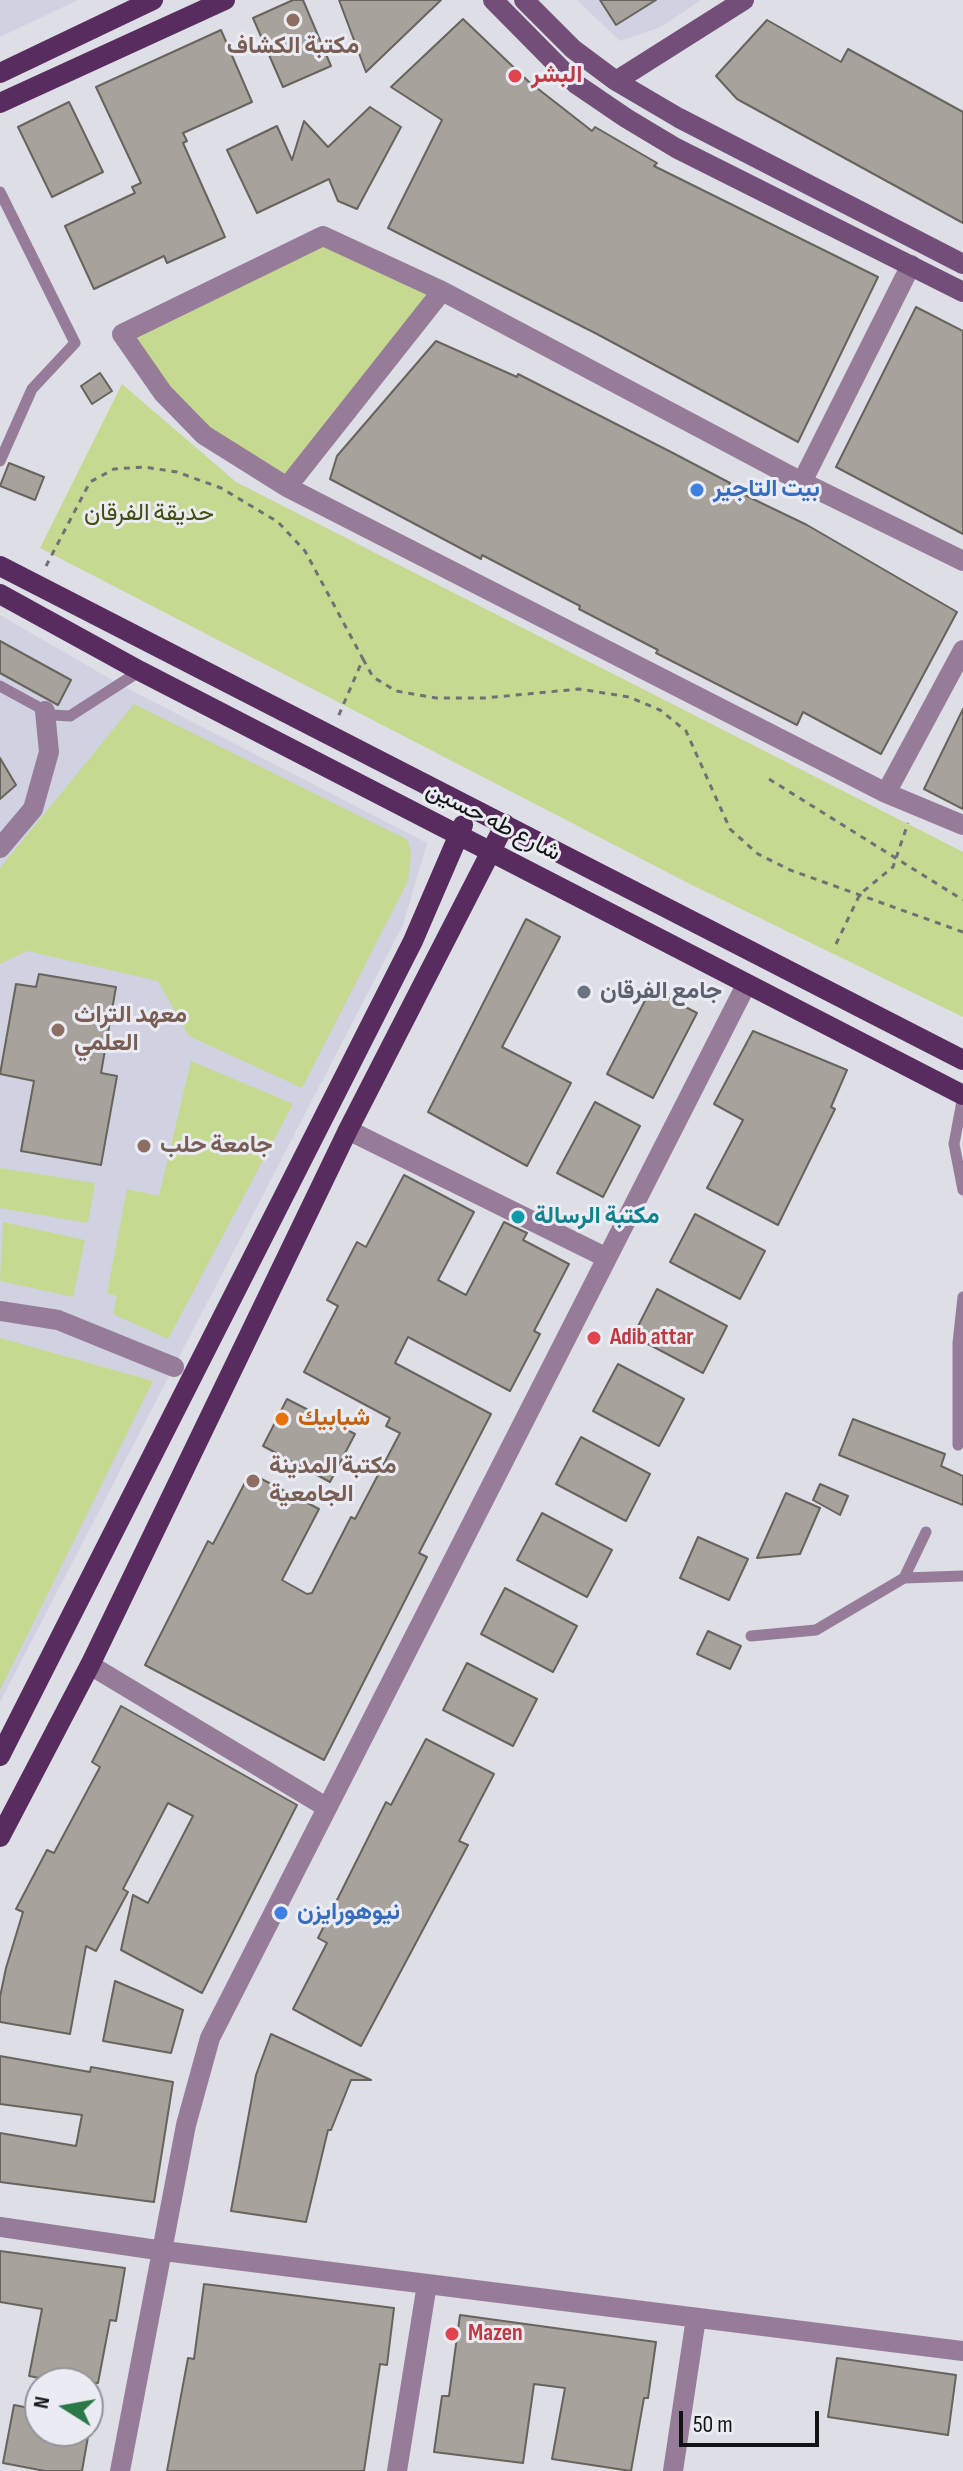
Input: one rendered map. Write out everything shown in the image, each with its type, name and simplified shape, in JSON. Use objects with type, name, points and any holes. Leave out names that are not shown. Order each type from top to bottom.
[{"type":"main road","points":[[0,73],[153,0]]},
{"type":"main road","points":[[0,103],[225,0]]},
{"type":"main road","points":[[493,0],[576,84],[626,118],[676,148],[963,292]]},
{"type":"main road","points":[[524,0],[573,49],[616,81],[679,118],[963,264]]},
{"type":"main road","points":[[616,81],[744,0]]},
{"type":"main road","name":"شارع طه حسين","points":[[0,566],[963,1060]]},
{"type":"main road","name":"شارع طه حسين","points":[[0,594],[140,671],[963,1095]]},
{"type":"main road","points":[[0,1756],[413,941],[472,807]]},
{"type":"main road","points":[[0,1837],[90,1665],[348,1130],[505,824]]},
{"type":"street","points":[[856,237],[867,215]]},
{"type":"street","points":[[963,561],[802,482],[442,291],[323,236],[122,334],[163,393],[204,435],[287,487],[886,793],[963,825]]},
{"type":"street","points":[[802,482],[911,265]]},
{"type":"street","points":[[287,487],[442,291]]},
{"type":"street","points":[[886,793],[963,650]]},
{"type":"street","points":[[0,848],[33,809],[49,752],[45,711]]},
{"type":"street","points":[[120,2471],[186,2125],[210,2038],[746,985]]},
{"type":"street","points":[[348,1130],[607,1258]]},
{"type":"street","points":[[0,1311],[58,1320],[174,1367]]},
{"type":"street","points":[[90,1665],[326,1807]]},
{"type":"street","points":[[0,2227],[164,2251],[963,2351]]},
{"type":"street","points":[[397,2471],[427,2284]]},
{"type":"street","points":[[673,2471],[696,2318]]},
{"type":"lane","points":[[0,192],[75,343],[32,389],[0,461]]},
{"type":"lane","points":[[0,686],[45,711],[70,716],[140,671]]},
{"type":"lane","points":[[963,1095],[954,1144],[963,1190]]},
{"type":"lane","points":[[958,1445],[958,1343],[963,1297]]},
{"type":"lane","points":[[904,1578],[926,1532]]},
{"type":"lane","points":[[751,1636],[816,1630],[904,1578],[963,1576]]},
{"type":"path","points":[[37,584],[90,482],[114,469],[144,467],[177,472],[221,488],[278,522],[305,551],[373,677],[396,691],[436,698],[485,698],[579,689],[629,697],[660,710],[686,731],[730,829],[758,854],[963,932]]},
{"type":"path","points":[[330,734],[363,659]]},
{"type":"path","points":[[769,779],[963,900]]},
{"type":"path","points":[[836,944],[860,894],[893,867],[915,805]]},
{"type":"shaded area","points":[[0,0],[78,0],[0,37]]},
{"type":"shaded area","points":[[577,0],[701,0],[661,27],[620,41]]},
{"type":"shaded area","name":"جامعة حلب","points":[[0,615],[119,684],[427,843],[403,925],[0,1702]]},
{"type":"green space","points":[[323,236],[442,291],[287,487],[204,435],[122,334]]},
{"type":"green space","name":"حديقة الفرقان","points":[[122,384],[236,482],[963,852],[963,1017],[690,884],[40,548]]},
{"type":"green space","points":[[134,704],[408,840],[411,854],[408,881],[302,1088],[189,1036],[158,981],[27,951],[0,964],[0,868]]},
{"type":"green space","points":[[191,1061],[293,1104],[168,1339],[113,1314],[117,1296],[107,1293],[127,1189],[159,1196]]},
{"type":"green space","points":[[0,1168],[95,1183],[88,1223],[0,1208]]},
{"type":"green space","points":[[3,1222],[85,1240],[73,1297],[0,1281]]},
{"type":"green space","points":[[0,1338],[153,1381],[0,1690]]},
{"type":"building","points":[[293,0],[303,0],[331,66],[283,87],[253,18]]},
{"type":"building","points":[[339,0],[441,0],[366,72]]},
{"type":"building","points":[[600,0],[656,0],[616,25]]},
{"type":"building","points":[[463,19],[528,81],[592,131],[595,127],[657,163],[654,166],[878,277],[798,442],[597,334],[388,228],[442,120],[391,87]]},
{"type":"building","points":[[767,20],[841,62],[848,49],[963,112],[963,223],[737,99],[716,76]]},
{"type":"building","points":[[221,30],[252,102],[183,133],[187,141],[183,143],[225,237],[167,263],[164,256],[94,289],[65,226],[135,193],[132,187],[141,183],[96,87]]},
{"type":"building","points":[[69,102],[103,172],[52,197],[18,127]]},
{"type":"building","points":[[370,107],[401,127],[357,209],[338,201],[329,179],[257,213],[227,150],[277,126],[292,160],[304,121],[328,147]]},
{"type":"building","points":[[916,307],[963,331],[963,534],[836,467]]},
{"type":"building","points":[[436,341],[517,377],[518,374],[671,452],[730,483],[728,487],[807,525],[957,612],[881,754],[803,712],[797,725],[656,653],[658,650],[579,609],[580,606],[482,555],[481,559],[330,479],[337,456]]},
{"type":"building","points":[[100,373],[112,391],[92,404],[81,386]]},
{"type":"building","points":[[9,463],[44,477],[35,500],[0,486]]},
{"type":"building","points":[[0,641],[71,680],[58,705],[0,673]]},
{"type":"building","points":[[963,709],[963,809],[924,789]]},
{"type":"building","points":[[0,758],[16,785],[0,799]]},
{"type":"building","points":[[526,919],[560,937],[502,1047],[571,1083],[527,1166],[428,1112]]},
{"type":"building","name":"معهد التراث العلمي","points":[[39,974],[116,987],[101,1073],[117,1076],[101,1165],[21,1151],[34,1081],[0,1074],[16,984],[36,987]]},
{"type":"building","points":[[651,989],[697,1013],[653,1098],[607,1074]]},
{"type":"building","points":[[753,1031],[847,1070],[831,1107],[835,1109],[778,1225],[707,1188],[743,1120],[714,1104]]},
{"type":"building","points":[[595,1102],[640,1126],[603,1197],[557,1173]]},
{"type":"building","points":[[404,1175],[474,1212],[438,1280],[466,1295],[504,1222],[527,1233],[523,1240],[569,1264],[534,1331],[540,1334],[510,1391],[408,1337],[395,1363],[491,1414],[419,1553],[427,1557],[324,1760],[145,1665],[208,1541],[213,1544],[250,1473],[319,1509],[282,1580],[307,1594],[312,1593],[351,1517],[355,1519],[400,1433],[386,1426],[390,1418],[304,1372],[338,1306],[327,1300],[357,1242],[366,1247]]},
{"type":"building","points":[[695,1214],[765,1251],[740,1299],[670,1262]]},
{"type":"building","points":[[657,1289],[727,1326],[703,1373],[633,1336]]},
{"type":"building","points":[[618,1364],[684,1399],[659,1446],[593,1411]]},
{"type":"building","points":[[287,1399],[355,1434],[330,1482],[263,1446]]},
{"type":"building","points":[[853,1419],[945,1454],[941,1466],[963,1476],[963,1505],[839,1455]]},
{"type":"building","points":[[581,1437],[650,1474],[626,1521],[556,1484]]},
{"type":"building","points":[[820,1484],[848,1496],[840,1515],[813,1500]]},
{"type":"building","points":[[786,1493],[820,1508],[800,1554],[757,1558]]},
{"type":"building","points":[[542,1513],[612,1550],[587,1597],[517,1560]]},
{"type":"building","points":[[698,1537],[748,1559],[729,1600],[680,1578]]},
{"type":"building","points":[[505,1588],[577,1626],[553,1672],[481,1634]]},
{"type":"building","points":[[708,1631],[741,1646],[730,1669],[697,1654]]},
{"type":"building","points":[[467,1663],[537,1699],[513,1746],[443,1710]]},
{"type":"building","points":[[121,1706],[297,1805],[202,1993],[121,1950],[133,1895],[148,1903],[193,1816],[168,1803],[123,1889],[128,1892],[96,1951],[86,1946],[70,2034],[0,2022],[0,1997],[6,1968],[23,1912],[16,1909],[47,1850],[54,1853],[100,1767],[92,1762]]},
{"type":"building","points":[[426,1739],[494,1774],[459,1841],[468,1845],[361,2046],[293,2009],[327,1943],[318,1938],[386,1802],[391,1805]]},
{"type":"building","points":[[115,1981],[183,2010],[171,2053],[103,2041]]},
{"type":"building","points":[[271,2034],[371,2080],[351,2080],[331,2130],[328,2130],[306,2222],[231,2211],[256,2075]]},
{"type":"building","points":[[0,2056],[90,2072],[91,2067],[173,2082],[154,2202],[0,2182],[0,2133],[76,2146],[82,2115],[0,2104]]},
{"type":"building","points":[[0,2251],[125,2268],[116,2321],[110,2320],[101,2367],[31,2367],[42,2309],[0,2302]]},
{"type":"building","points":[[204,2284],[394,2308],[387,2365],[380,2364],[364,2471],[167,2471],[188,2358],[194,2359]]},
{"type":"building","points":[[460,2315],[656,2342],[648,2398],[644,2398],[631,2471],[552,2459],[565,2388],[534,2384],[523,2463],[434,2452],[442,2396],[449,2396]]},
{"type":"building","points":[[837,2358],[956,2375],[948,2435],[828,2417]]},
{"type":"building","points":[[14,2405],[24,2407],[24,2447],[86,2447],[82,2471],[45,2471],[3,2463]]},
{"type":"place","name":"مكتبة الكشاف","points":[[293,20]]},
{"type":"place","name":"البشر","points":[[515,76]]},
{"type":"place","name":"بيت التاجير","points":[[697,490]]},
{"type":"place","name":"جامع الفرقان","points":[[584,992]]},
{"type":"place","name":"معهد التراث العلمي","points":[[58,1030]]},
{"type":"place","name":"جامعة حلب","points":[[144,1146]]},
{"type":"place","name":"مكتبة الرسالة","points":[[518,1217]]},
{"type":"place","name":"Adib attar","points":[[594,1338]]},
{"type":"place","name":"شبابيك","points":[[282,1419]]},
{"type":"place","name":"مكتبة المدينة الجامعية","points":[[253,1481]]},
{"type":"place","name":"نيوهورايزن","points":[[281,1913]]},
{"type":"place","name":"Mazen","points":[[452,2334]]}]
